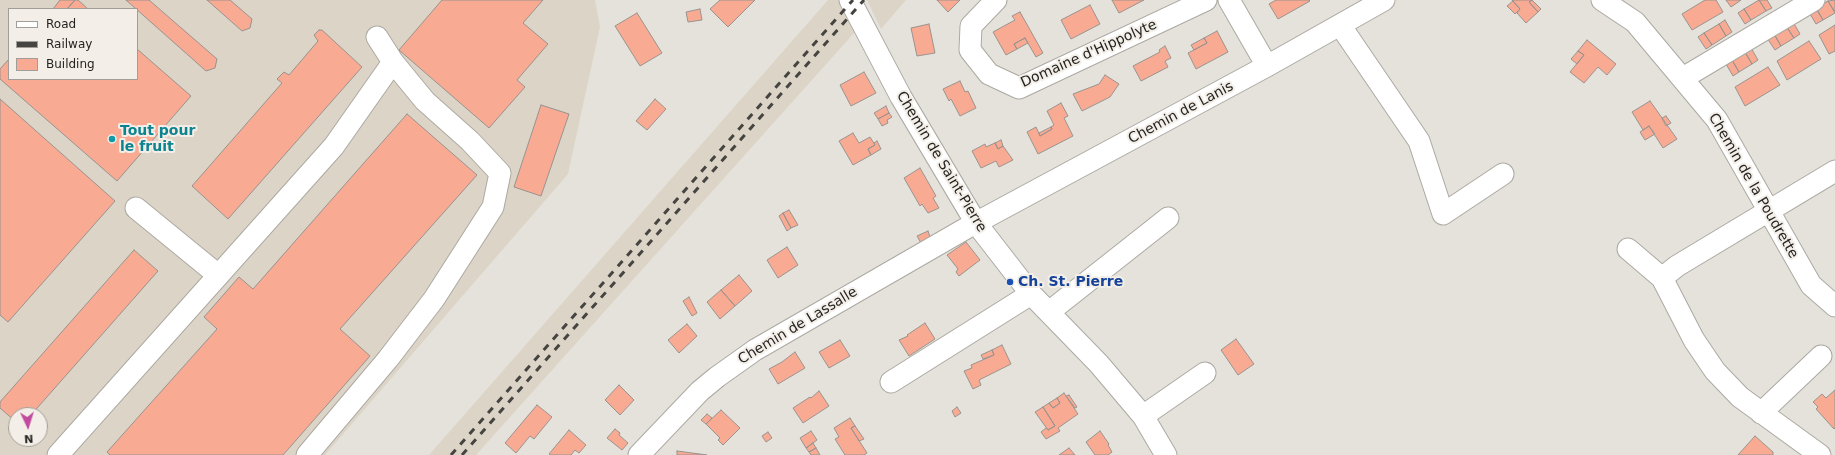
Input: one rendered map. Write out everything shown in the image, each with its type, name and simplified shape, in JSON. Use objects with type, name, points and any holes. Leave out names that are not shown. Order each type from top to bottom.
[{"type":"street","name":"Chemin de Saint-Pierre","points":[[850,0],[902,97],[976,223],[1032,294],[1099,364],[1143,416],[1166,455]]},
{"type":"street","name":"Domaine d'Hippolyte","points":[[996,0],[971,26],[970,50],[989,74],[1019,88],[1206,0]]},
{"type":"street","points":[[1229,0],[1267,66]]},
{"type":"street","name":"Chemin de Lanis","points":[[976,223],[1267,66],[1384,0]]},
{"type":"street","name":"Chemin de la Poudrette","points":[[1602,0],[1635,22],[1717,120],[1770,211],[1810,285],[1835,306]]},
{"type":"street","points":[[1682,78],[1814,0]]},
{"type":"street","points":[[1340,25],[1419,141],[1443,214],[1503,174]]},
{"type":"street","points":[[307,455],[388,359],[434,299],[493,207],[500,173],[470,141],[425,101],[393,62],[377,36]]},
{"type":"street","points":[[58,455],[334,146],[393,62]]},
{"type":"street","points":[[1662,278],[1677,266],[1835,171]]},
{"type":"street","points":[[136,208],[218,275]]},
{"type":"street","points":[[1049,312],[1168,218]]},
{"type":"street","name":"Chemin de Lassalle","points":[[639,455],[700,391],[735,363],[826,308],[976,223]]},
{"type":"street","points":[[1628,249],[1662,278],[1694,340],[1715,371],[1740,397],[1820,455]]},
{"type":"street","points":[[891,382],[1032,294]]},
{"type":"street","points":[[1761,413],[1821,356]]},
{"type":"street","points":[[1143,416],[1205,372]]},
{"type":"shaded area","points":[[0,0],[595,0],[600,27],[568,174],[325,455],[0,455]]},
{"type":"shaded area","points":[[828,0],[840,0],[855,32],[476,455],[429,455]]},
{"type":"shaded area","points":[[867,0],[906,0],[881,29]]},
{"type":"building","points":[[60,0],[75,0],[68,8],[54,8]]},
{"type":"building","points":[[75,0],[78,0],[87,8],[68,8]]},
{"type":"building","points":[[126,0],[149,0],[217,59],[215,68],[206,71],[138,11],[138,8],[135,8]]},
{"type":"building","points":[[207,0],[230,0],[252,19],[250,28],[242,31]]},
{"type":"building","points":[[442,0],[543,0],[523,23],[548,44],[517,80],[525,87],[489,128],[399,50]]},
{"type":"building","points":[[720,0],[755,0],[728,27],[710,9]]},
{"type":"building","points":[[937,0],[960,0],[948,12]]},
{"type":"building","points":[[1112,0],[1144,0],[1119,13]]},
{"type":"building","points":[[1276,0],[1310,1],[1278,19],[1269,4]]},
{"type":"building","points":[[1512,0],[1532,0],[1529,2],[1538,12],[1526,23],[1517,13],[1520,9]]},
{"type":"building","points":[[1532,0],[1541,9],[1538,12],[1529,2]]},
{"type":"building","points":[[1705,0],[1716,0],[1723,12],[1692,30],[1682,14]]},
{"type":"building","points":[[1726,0],[1741,0],[1731,7]]},
{"type":"building","points":[[1759,0],[1766,11],[1751,20],[1744,9]]},
{"type":"building","points":[[1759,0],[1767,0],[1772,8],[1766,11]]},
{"type":"building","points":[[1835,0],[1835,12],[1828,1]]},
{"type":"building","points":[[1513,1],[1520,9],[1515,14],[1507,6]]},
{"type":"building","points":[[1828,1],[1835,13],[1823,20],[1816,8]]},
{"type":"building","points":[[1090,5],[1100,24],[1071,39],[1061,20]]},
{"type":"building","points":[[1816,8],[1823,20],[1816,24],[1809,12]]},
{"type":"building","points":[[700,9],[702,20],[688,22],[686,12]]},
{"type":"building","points":[[1744,9],[1751,20],[1745,24],[1738,13]]},
{"type":"building","points":[[1020,12],[1043,53],[1036,57],[1025,38],[1014,44],[1017,49],[1006,55],[993,32],[1015,20],[1012,16]]},
{"type":"building","points":[[637,13],[662,53],[640,66],[615,26]]},
{"type":"building","points":[[1725,20],[1732,32],[1726,36],[1719,24]]},
{"type":"building","points":[[1793,22],[1800,34],[1794,38],[1786,26]]},
{"type":"building","points":[[929,24],[935,53],[917,56],[911,28]]},
{"type":"building","points":[[1719,24],[1726,36],[1712,45],[1704,33]]},
{"type":"building","points":[[1835,25],[1835,51],[1829,54],[1819,35]]},
{"type":"building","points":[[1786,26],[1794,38],[1781,46],[1774,34]]},
{"type":"building","points":[[319,30],[322,30],[362,67],[228,219],[192,186],[282,83],[277,79],[284,72],[289,75],[318,41],[314,35]]},
{"type":"building","points":[[1217,31],[1228,52],[1196,69],[1188,53],[1207,43],[1204,38]]},
{"type":"building","points":[[1704,33],[1712,45],[1706,49],[1698,37]]},
{"type":"building","points":[[1774,34],[1781,46],[1775,50],[1767,38]]},
{"type":"building","points":[[1025,38],[1028,43],[1017,49],[1014,44]]},
{"type":"building","points":[[1204,38],[1207,43],[1194,50],[1191,45]]},
{"type":"building","points":[[1587,40],[1616,64],[1607,75],[1598,67],[1584,83],[1570,72],[1584,55],[1578,51]]},
{"type":"building","points":[[1809,41],[1821,59],[1787,80],[1777,61]]},
{"type":"building","points":[[1165,46],[1171,58],[1165,61],[1168,67],[1141,81],[1133,66],[1160,52],[1159,50]]},
{"type":"building","points":[[1751,48],[1758,60],[1752,64],[1745,52]]},
{"type":"building","name":"Tout pour le fruit","points":[[138,50],[191,96],[117,181],[0,79],[0,69],[8,60],[8,80],[138,80]]},
{"type":"building","points":[[1578,51],[1584,55],[1577,64],[1571,59]]},
{"type":"building","points":[[1745,52],[1752,64],[1739,72],[1732,60]]},
{"type":"building","points":[[1732,60],[1739,72],[1733,76],[1726,64]]},
{"type":"building","points":[[1768,67],[1780,85],[1745,106],[1735,87]]},
{"type":"building","points":[[864,72],[876,93],[851,106],[840,85]]},
{"type":"building","points":[[1105,75],[1119,84],[1110,97],[1082,111],[1073,94],[1099,84]]},
{"type":"building","points":[[960,81],[965,92],[968,91],[976,108],[960,116],[951,99],[949,101],[943,89]]},
{"type":"building","points":[[0,99],[115,201],[8,322],[0,315]]},
{"type":"building","points":[[655,99],[666,109],[647,130],[636,121]]},
{"type":"building","points":[[1650,101],[1677,139],[1663,148],[1649,126],[1643,130],[1632,112]]},
{"type":"building","points":[[1061,103],[1068,116],[1064,118],[1073,136],[1038,154],[1027,132],[1036,127],[1040,136],[1052,129],[1051,127],[1054,125],[1047,111]]},
{"type":"building","points":[[541,105],[569,114],[541,196],[514,187]]},
{"type":"building","points":[[886,106],[889,113],[878,119],[874,113]]},
{"type":"building","points":[[889,113],[892,117],[887,120],[888,123],[882,126],[878,119]]},
{"type":"building","points":[[407,114],[477,175],[340,329],[370,356],[283,455],[110,455],[107,452],[217,329],[204,317],[239,277],[253,289]]},
{"type":"building","points":[[1666,116],[1671,123],[1666,126],[1662,118]]},
{"type":"building","points":[[1649,126],[1655,134],[1645,140],[1640,132]]},
{"type":"building","points":[[1051,127],[1052,129],[1040,136],[1039,133]]},
{"type":"building","points":[[853,133],[859,143],[870,137],[875,145],[868,149],[871,155],[853,165],[839,141]]},
{"type":"building","points":[[1001,140],[1003,146],[998,149],[995,143]]},
{"type":"building","points":[[877,141],[881,149],[871,155],[868,149],[875,145],[874,143]]},
{"type":"building","points":[[995,143],[998,149],[1003,146],[1013,160],[999,167],[996,161],[981,168],[972,151],[985,144],[986,147]]},
{"type":"building","points":[[920,168],[936,196],[933,198],[939,208],[928,213],[922,204],[920,206],[904,178]]},
{"type":"building","points":[[789,210],[798,225],[791,228],[783,213]]},
{"type":"building","points":[[783,213],[791,228],[787,231],[779,216]]},
{"type":"building","points":[[928,231],[930,237],[921,243],[917,236]]},
{"type":"building","points":[[966,242],[980,260],[959,276],[956,272],[958,269],[947,255]]},
{"type":"building","points":[[787,247],[798,265],[778,278],[767,260]]},
{"type":"building","points":[[134,250],[158,271],[38,407],[8,407],[8,415],[0,408],[0,402]]},
{"type":"building","points":[[739,275],[752,291],[735,306],[721,290]]},
{"type":"building","points":[[721,290],[735,306],[720,319],[707,302]]},
{"type":"building","points":[[689,297],[697,313],[692,316],[683,301]]},
{"type":"building","points":[[925,323],[935,339],[909,356],[899,340],[908,336],[907,335]]},
{"type":"building","points":[[687,324],[697,336],[679,353],[668,340]]},
{"type":"building","points":[[1236,339],[1254,364],[1238,375],[1221,350]]},
{"type":"building","points":[[840,340],[850,356],[829,368],[819,352]]},
{"type":"building","points":[[1002,345],[1011,364],[979,380],[981,385],[973,389],[964,371],[972,368],[971,365],[994,355],[992,350]]},
{"type":"building","points":[[992,350],[994,355],[983,359],[981,355]]},
{"type":"building","points":[[795,352],[805,368],[778,384],[769,369],[782,362]]},
{"type":"building","points":[[619,385],[634,400],[620,415],[605,400]]},
{"type":"building","points":[[1835,390],[1834,429],[1816,409],[1818,407],[1813,402],[1822,394],[1826,398]]},
{"type":"building","points":[[819,391],[829,406],[803,423],[793,408],[810,397],[811,398]]},
{"type":"building","points":[[1064,393],[1078,414],[1058,428],[1060,431],[1046,439],[1041,432],[1046,428],[1048,430],[1055,426],[1043,407],[1049,403],[1053,408],[1060,403],[1057,398]]},
{"type":"building","points":[[1069,395],[1077,407],[1075,408],[1066,396]]},
{"type":"building","points":[[1057,398],[1060,403],[1053,408],[1049,403]]},
{"type":"building","points":[[537,405],[552,417],[534,439],[530,436],[516,453],[505,443]]},
{"type":"building","points":[[957,407],[961,413],[955,417],[952,411]]},
{"type":"building","points":[[1043,407],[1055,426],[1048,430],[1035,412]]},
{"type":"building","points":[[721,410],[740,428],[723,445],[718,440],[720,438],[706,424]]},
{"type":"building","points":[[707,414],[712,418],[706,424],[701,420]]},
{"type":"building","points":[[850,418],[855,426],[851,428],[867,453],[864,455],[845,455],[835,439],[839,437],[834,428]]},
{"type":"building","points":[[855,426],[864,439],[859,441],[851,428]]},
{"type":"building","points":[[615,429],[628,443],[622,450],[607,438]]},
{"type":"building","points":[[569,430],[586,445],[579,453],[575,450],[571,455],[549,454]]},
{"type":"building","points":[[811,431],[817,440],[806,448],[800,438]]},
{"type":"building","points":[[1100,431],[1109,444],[1108,445],[1112,452],[1108,455],[1095,455],[1086,442]]},
{"type":"building","points":[[768,432],[772,438],[766,442],[762,436]]},
{"type":"building","points":[[1755,436],[1773,452],[1773,455],[1738,455]]},
{"type":"building","points":[[813,443],[816,448],[809,452],[806,448]]},
{"type":"building","points":[[816,448],[820,455],[811,455],[809,452]]},
{"type":"building","points":[[1069,448],[1075,455],[1059,455]]},
{"type":"building","points":[[677,451],[707,455],[677,455]]},
{"type":"railway","points":[[451,455],[853,0]]},
{"type":"railway","points":[[462,455],[864,0]]},
{"type":"place","name":"Tout pour le fruit","points":[[112,139]]},
{"type":"place","name":"Ch. St. Pierre","points":[[1010,282]]}]
